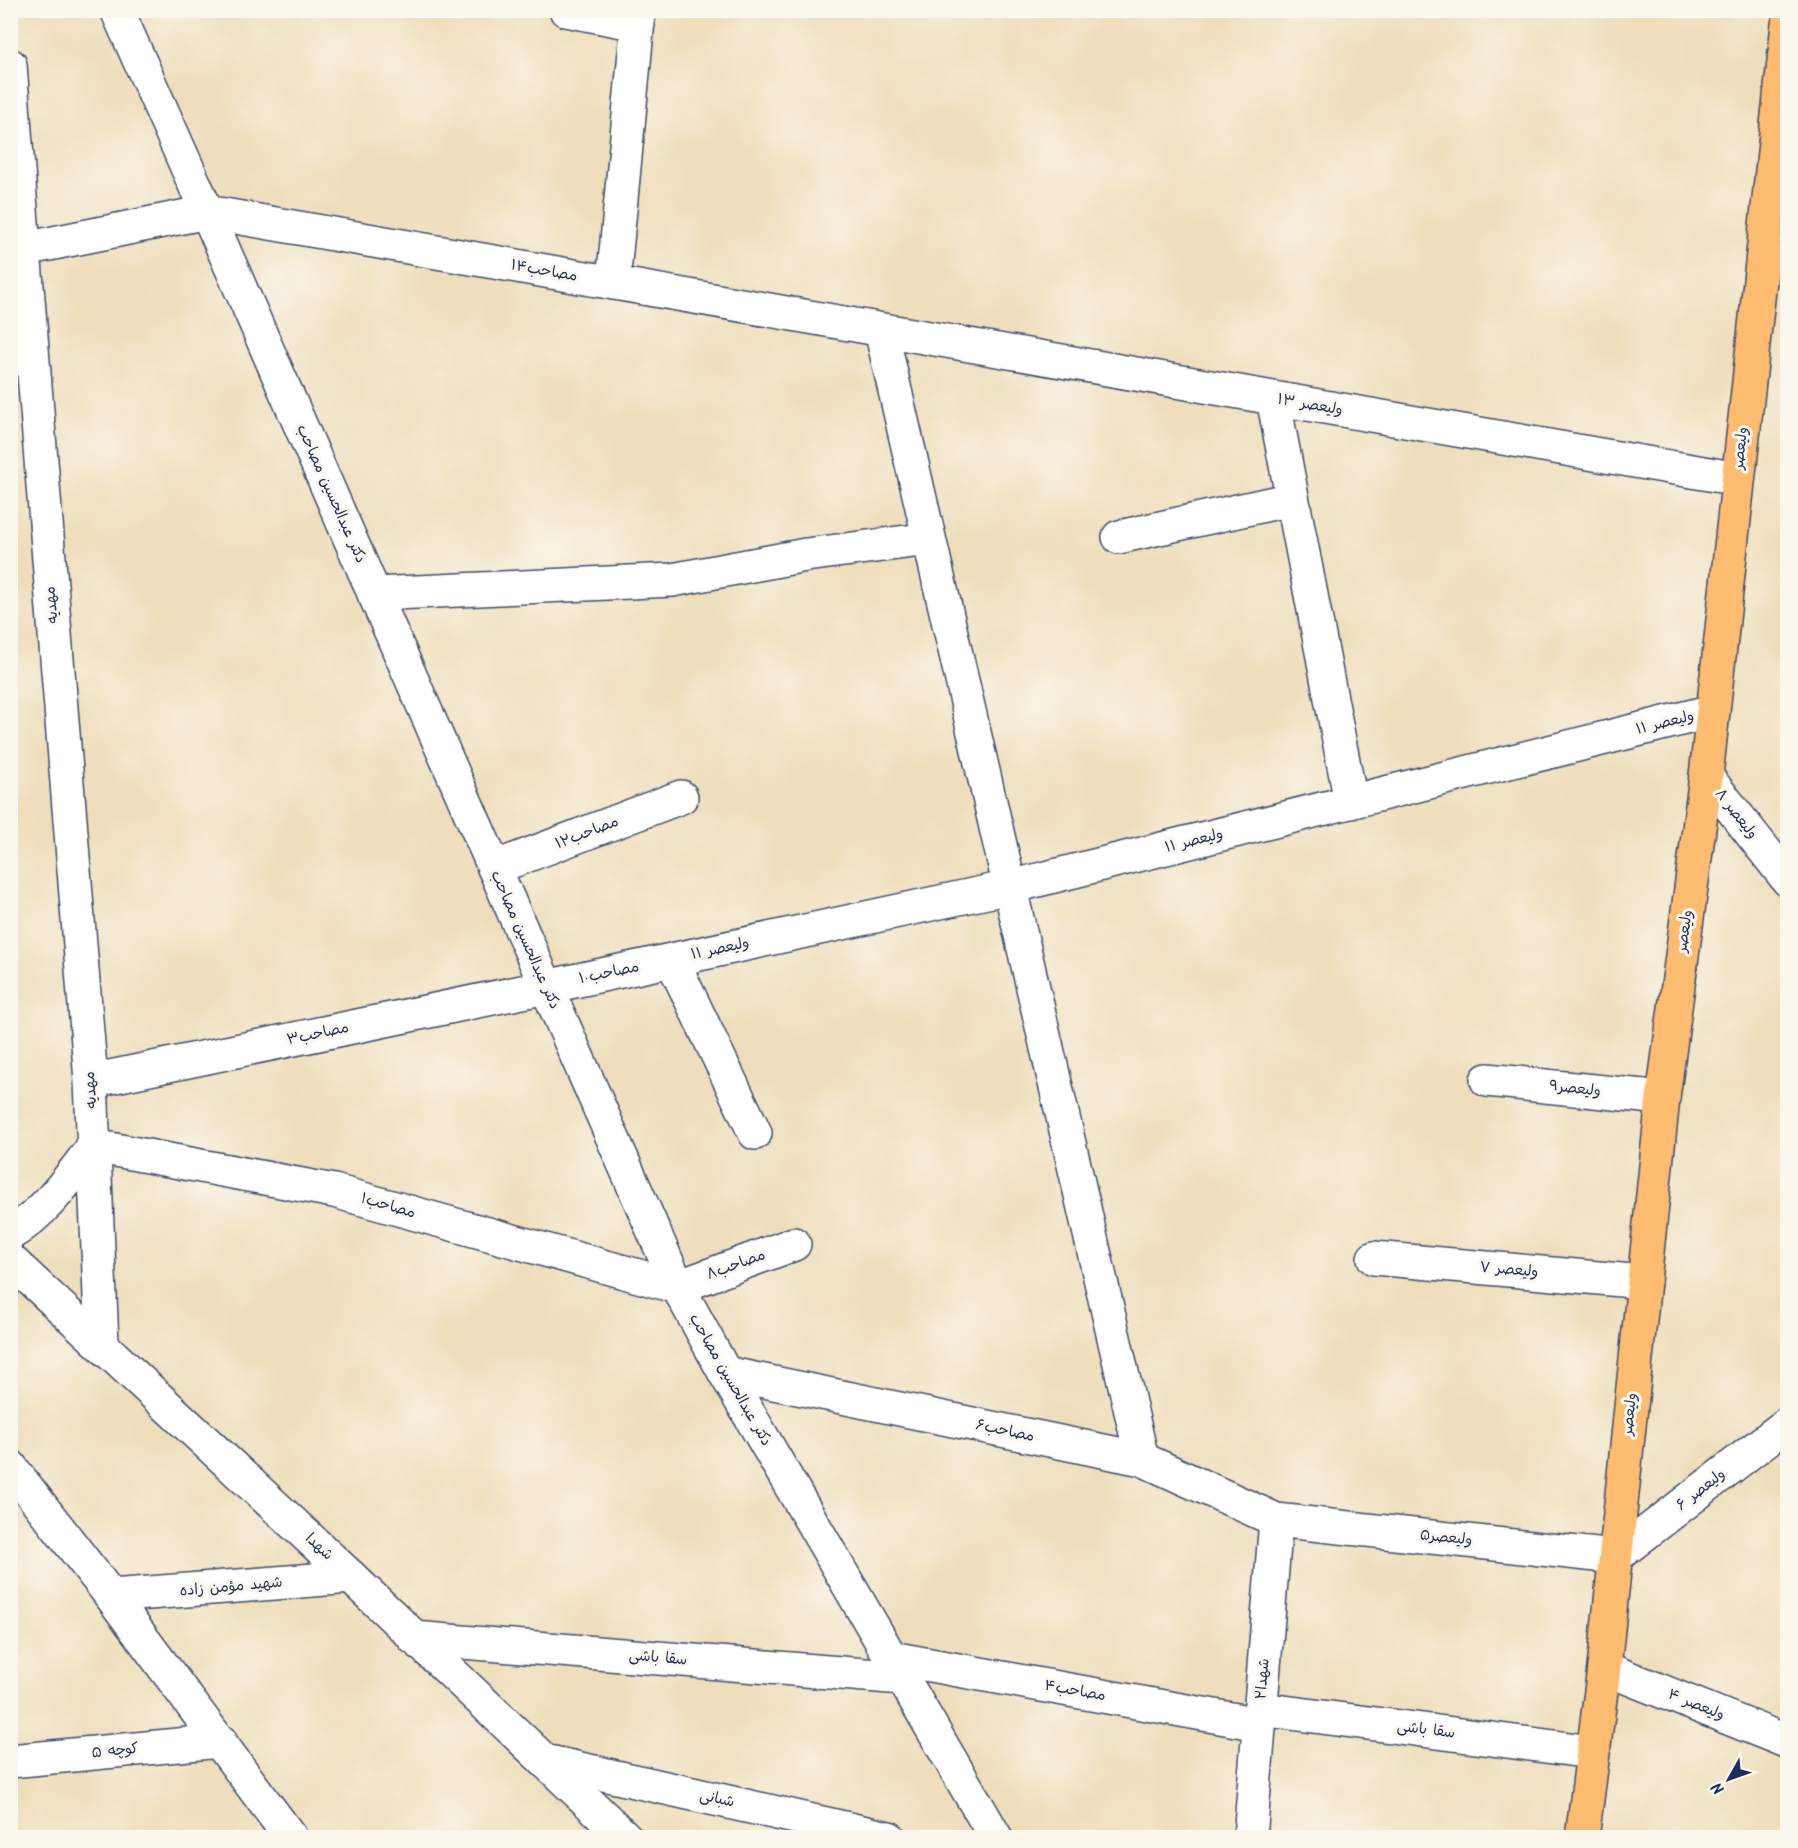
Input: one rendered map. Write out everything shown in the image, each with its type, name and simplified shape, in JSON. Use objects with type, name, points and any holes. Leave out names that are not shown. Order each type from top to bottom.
[{"type":"main road","name":"ولیعصر","points":[[1582,1838],[1604,1668],[1663,1098],[1706,776],[1788,24]]},
{"type":"street","name":"دکتر عبدالحسین مصاحب","points":[[117,10],[678,1287],[725,1373],[996,1838]]},
{"type":"street","points":[[566,10],[638,17],[614,283]]},
{"type":"street","name":"مهدیه","points":[[10,65],[91,1081],[102,1344]]},
{"type":"street","points":[[24,249],[207,212]]},
{"type":"street","name":"مصاحب۱۴","points":[[207,212],[881,330]]},
{"type":"street","points":[[881,330],[1142,1459]]},
{"type":"street","name":"ولیعصر ۱۳","points":[[881,330],[1738,479]]},
{"type":"street","points":[[1273,398],[1351,802]]},
{"type":"street","points":[[1119,537],[1292,499]]},
{"type":"street","points":[[374,594],[672,580],[806,555],[929,539]]},
{"type":"street","name":"ولیعصر ۱۱","points":[[672,960],[1010,887],[1713,711]]},
{"type":"street","name":"ولیعصر ۸","points":[[1706,776],[1788,880]]},
{"type":"street","name":"مصاحب۱۲","points":[[494,868],[681,797]]},
{"type":"street","points":[[672,960],[755,1133]]},
{"type":"street","name":"مصاحب۱۰","points":[[546,987],[672,960]]},
{"type":"street","name":"مصاحب۳","points":[[91,1081],[546,987]]},
{"type":"street","name":"ولیعصر۹","points":[[1487,1080],[1663,1098]]},
{"type":"street","points":[[10,1234],[26,1224],[58,1192],[94,1146]]},
{"type":"street","name":"مصاحب۱","points":[[94,1146],[333,1191],[678,1287]]},
{"type":"street","name":"مصاحب۸","points":[[678,1287],[794,1244]]},
{"type":"street","name":"ولیعصر ۷","points":[[1374,1258],[1644,1282]]},
{"type":"street","name":"شهدا","points":[[10,1260],[351,1577],[626,1838]]},
{"type":"street","name":"مصاحب۶","points":[[725,1373],[1142,1459],[1276,1520]]},
{"type":"street","name":"ولیعصر ۶","points":[[1615,1557],[1788,1423]]},
{"type":"street","points":[[10,1466],[220,1740],[291,1838]]},
{"type":"street","name":"ولیعصر۵","points":[[1276,1520],[1615,1557]]},
{"type":"street","name":"شهدا۲","points":[[1250,1838],[1276,1520]]},
{"type":"street","name":"شهید مؤمن زاده","points":[[111,1596],[351,1577]]},
{"type":"street","name":"سقا باشی","points":[[414,1638],[897,1668]]},
{"type":"street","name":"مصاحب۴","points":[[897,1668],[1260,1716]]},
{"type":"street","name":"ولیعصر ۴","points":[[1604,1668],[1788,1742]]},
{"type":"street","name":"سقا باشی","points":[[1260,1716],[1592,1752]]},
{"type":"street","name":"کوچه ۵","points":[[10,1761],[220,1740]]},
{"type":"street","name":"شبانی","points":[[545,1761],[889,1838]]}]
